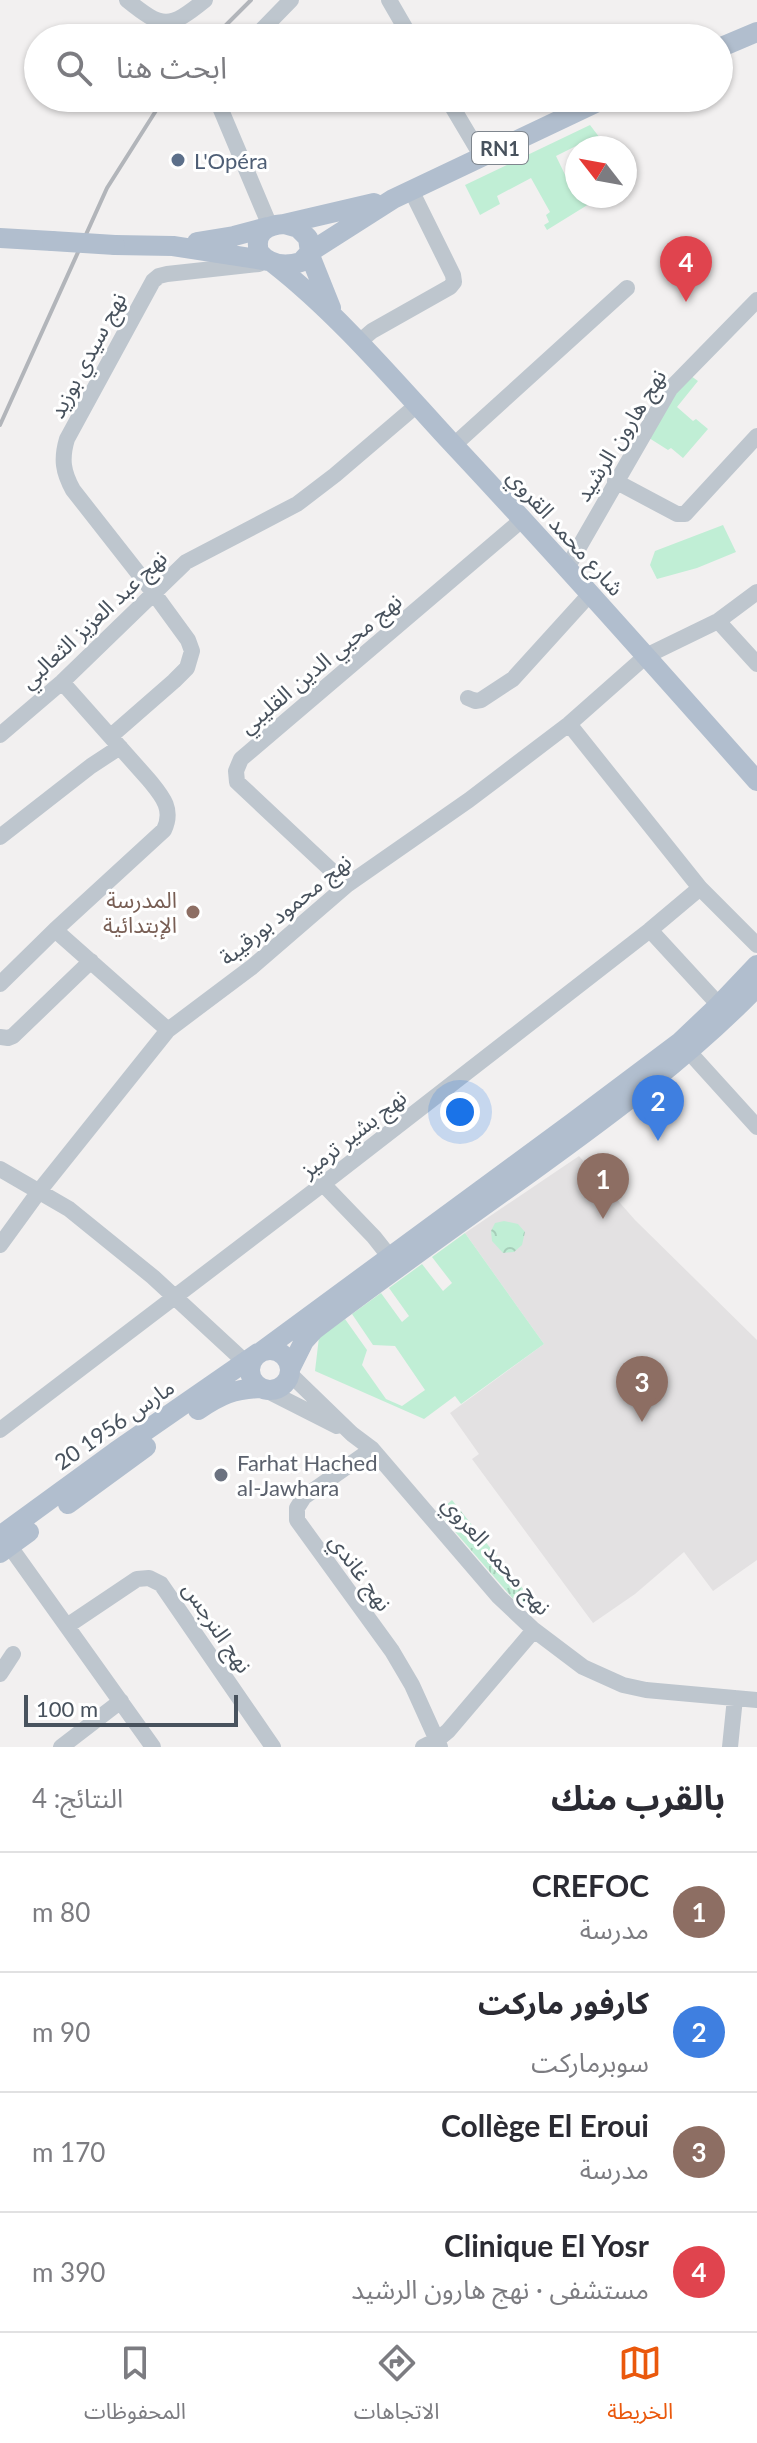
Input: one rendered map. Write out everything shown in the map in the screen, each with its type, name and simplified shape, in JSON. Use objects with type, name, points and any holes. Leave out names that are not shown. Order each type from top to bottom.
[{"type":"main road","points":[[733,42],[757,32]]},
{"type":"main road","name":"RN1","points":[[0,238],[173,246],[296,264],[402,194],[577,112]]},
{"type":"main road","name":"RN1","points":[[173,246],[234,236],[402,194]]},
{"type":"main road","points":[[272,262],[259,252],[257,245],[262,231],[274,226],[298,228],[308,238],[310,252]]},
{"type":"main road","name":"شارع محمد القروي","points":[[310,252],[335,319]]},
{"type":"main road","name":"شارع محمد القروي","points":[[272,262],[300,284],[417,405],[757,781]]},
{"type":"main road","points":[[684,1047],[757,965]]},
{"type":"main road","points":[[290,1371],[286,1356],[275,1350],[253,1359],[253,1381],[263,1389],[283,1385],[290,1371],[304,1341],[314,1330],[582,1135],[757,987]]},
{"type":"main road","name":"20 مارس 1956","points":[[2,1540],[115,1452],[253,1359],[572,1123],[684,1047]]},
{"type":"main road","name":"20 مارس 1956","points":[[2,1540],[216,1399],[237,1389],[263,1389]]},
{"type":"street","points":[[127,0],[159,22],[172,22],[205,0]]},
{"type":"street","points":[[268,24],[291,0]]},
{"type":"street","points":[[389,0],[403,24]]},
{"type":"street","points":[[222,112],[274,226]]},
{"type":"street","points":[[455,112],[482,157]]},
{"type":"street","points":[[358,343],[372,331],[454,282],[453,275],[402,194]]},
{"type":"street","name":"نهج سيدي بوزيد","points":[[153,592],[66,478],[62,464],[67,439],[153,281],[167,274],[272,262]]},
{"type":"street","points":[[454,445],[627,288]]},
{"type":"street","name":"نهج هارون الرشيد","points":[[567,568],[670,389],[757,300]]},
{"type":"street","name":"نهج عبد العزيز الثعالبي","points":[[0,735],[62,682],[179,568],[199,554],[297,504],[417,405]]},
{"type":"street","points":[[615,481],[677,514],[685,514],[757,436]]},
{"type":"street","name":"نهج محيي الدين القليبي","points":[[347,885],[237,782],[236,771],[241,759],[523,519]]},
{"type":"street","points":[[0,837],[115,742],[187,668],[192,651],[188,640],[153,592]]},
{"type":"street","name":"نهج محمود بورقيبة","points":[[0,1245],[168,1030],[252,967],[347,885],[469,800],[569,724],[646,656],[718,621],[757,592]]},
{"type":"street","points":[[468,698],[481,700],[513,679],[590,594]]},
{"type":"street","points":[[718,621],[757,664]]},
{"type":"street","points":[[4,973],[164,830],[168,822],[168,810],[162,797],[62,682]]},
{"type":"street","points":[[569,724],[700,888],[757,945]]},
{"type":"street","name":"نهج بشير ترميز","points":[[0,1430],[323,1184],[700,888]]},
{"type":"street","points":[[55,930],[168,1030]]},
{"type":"street","points":[[650,930],[719,1005]]},
{"type":"street","points":[[0,1037],[13,1036],[91,961]]},
{"type":"street","points":[[684,1047],[757,1127]]},
{"type":"street","points":[[0,1169],[69,1209],[253,1359]]},
{"type":"street","points":[[323,1184],[389,1256]]},
{"type":"street","name":"نهج محمد العروي","points":[[290,1371],[352,1434],[372,1449],[499,1597],[534,1630],[583,1667],[623,1685],[646,1690],[757,1700]]},
{"type":"street","points":[[263,1389],[352,1434]]},
{"type":"street","name":"نهج غاندي","points":[[372,1449],[304,1497],[297,1508],[297,1520],[392,1651],[412,1685],[433,1745]]},
{"type":"street","points":[[2,1540],[153,1747]]},
{"type":"street","name":"نهج النرجس","points":[[67,1626],[137,1579],[149,1578],[161,1584],[273,1747]]},
{"type":"street","points":[[433,1745],[534,1630]]},
{"type":"street","points":[[0,1674],[13,1654]]},
{"type":"street","points":[[730,1747],[735,1698]]},
{"type":"street","points":[[61,1747],[121,1701]]},
{"type":"shaded area","points":[[579,1156],[635,1220],[757,1340],[757,1560],[713,1591],[684,1552],[635,1594],[593,1623],[472,1459],[479,1454],[450,1413],[544,1344],[465,1233]]},
{"type":"green space","points":[[590,125],[598,136],[567,136]]},
{"type":"green space","points":[[565,137],[565,152],[556,156],[565,175],[565,208],[583,208],[547,230],[544,225],[549,222],[546,215],[550,212],[531,178],[497,196],[500,204],[480,215],[465,185]]},
{"type":"green space","points":[[691,376],[698,381],[677,407],[708,429],[683,458],[671,448],[668,450],[649,438],[675,391]]},
{"type":"green space","points":[[723,525],[736,552],[697,568],[657,579],[650,565],[655,551]]},
{"type":"green space","points":[[495,1223],[518,1224],[525,1232],[522,1245],[514,1252],[503,1253],[492,1241],[491,1231]]},
{"type":"green space","points":[[465,1233],[544,1344],[461,1404],[455,1396],[424,1419],[315,1371],[319,1337],[345,1319],[367,1350],[362,1365],[386,1399],[402,1406],[425,1390],[395,1346],[373,1345],[352,1314],[381,1293],[402,1322],[409,1316],[389,1288],[422,1264],[443,1291],[452,1283],[432,1257]]},
{"type":"green space","points":[[452,1500],[528,1595],[527,1603],[521,1608],[438,1512]]},
{"type":"railway","points":[[227,24],[251,0]]},
{"type":"railway","points":[[0,425],[107,188],[155,112]]},
{"type":"place","name":"L'Opéra","points":[[178,160]]},
{"type":"place","name":"Clinique El Yosr","points":[[686,302]]},
{"type":"place","name":"المدرسة الإبتدائية","points":[[193,912]]},
{"type":"place","name":"كارفور ماركت","points":[[658,1141]]},
{"type":"place","name":"CREFOC","points":[[603,1219]]},
{"type":"place","name":"Collège El Eroui","points":[[642,1422]]},
{"type":"place","name":"Farhat Hached al-Jawhara","points":[[221,1475]]}]
